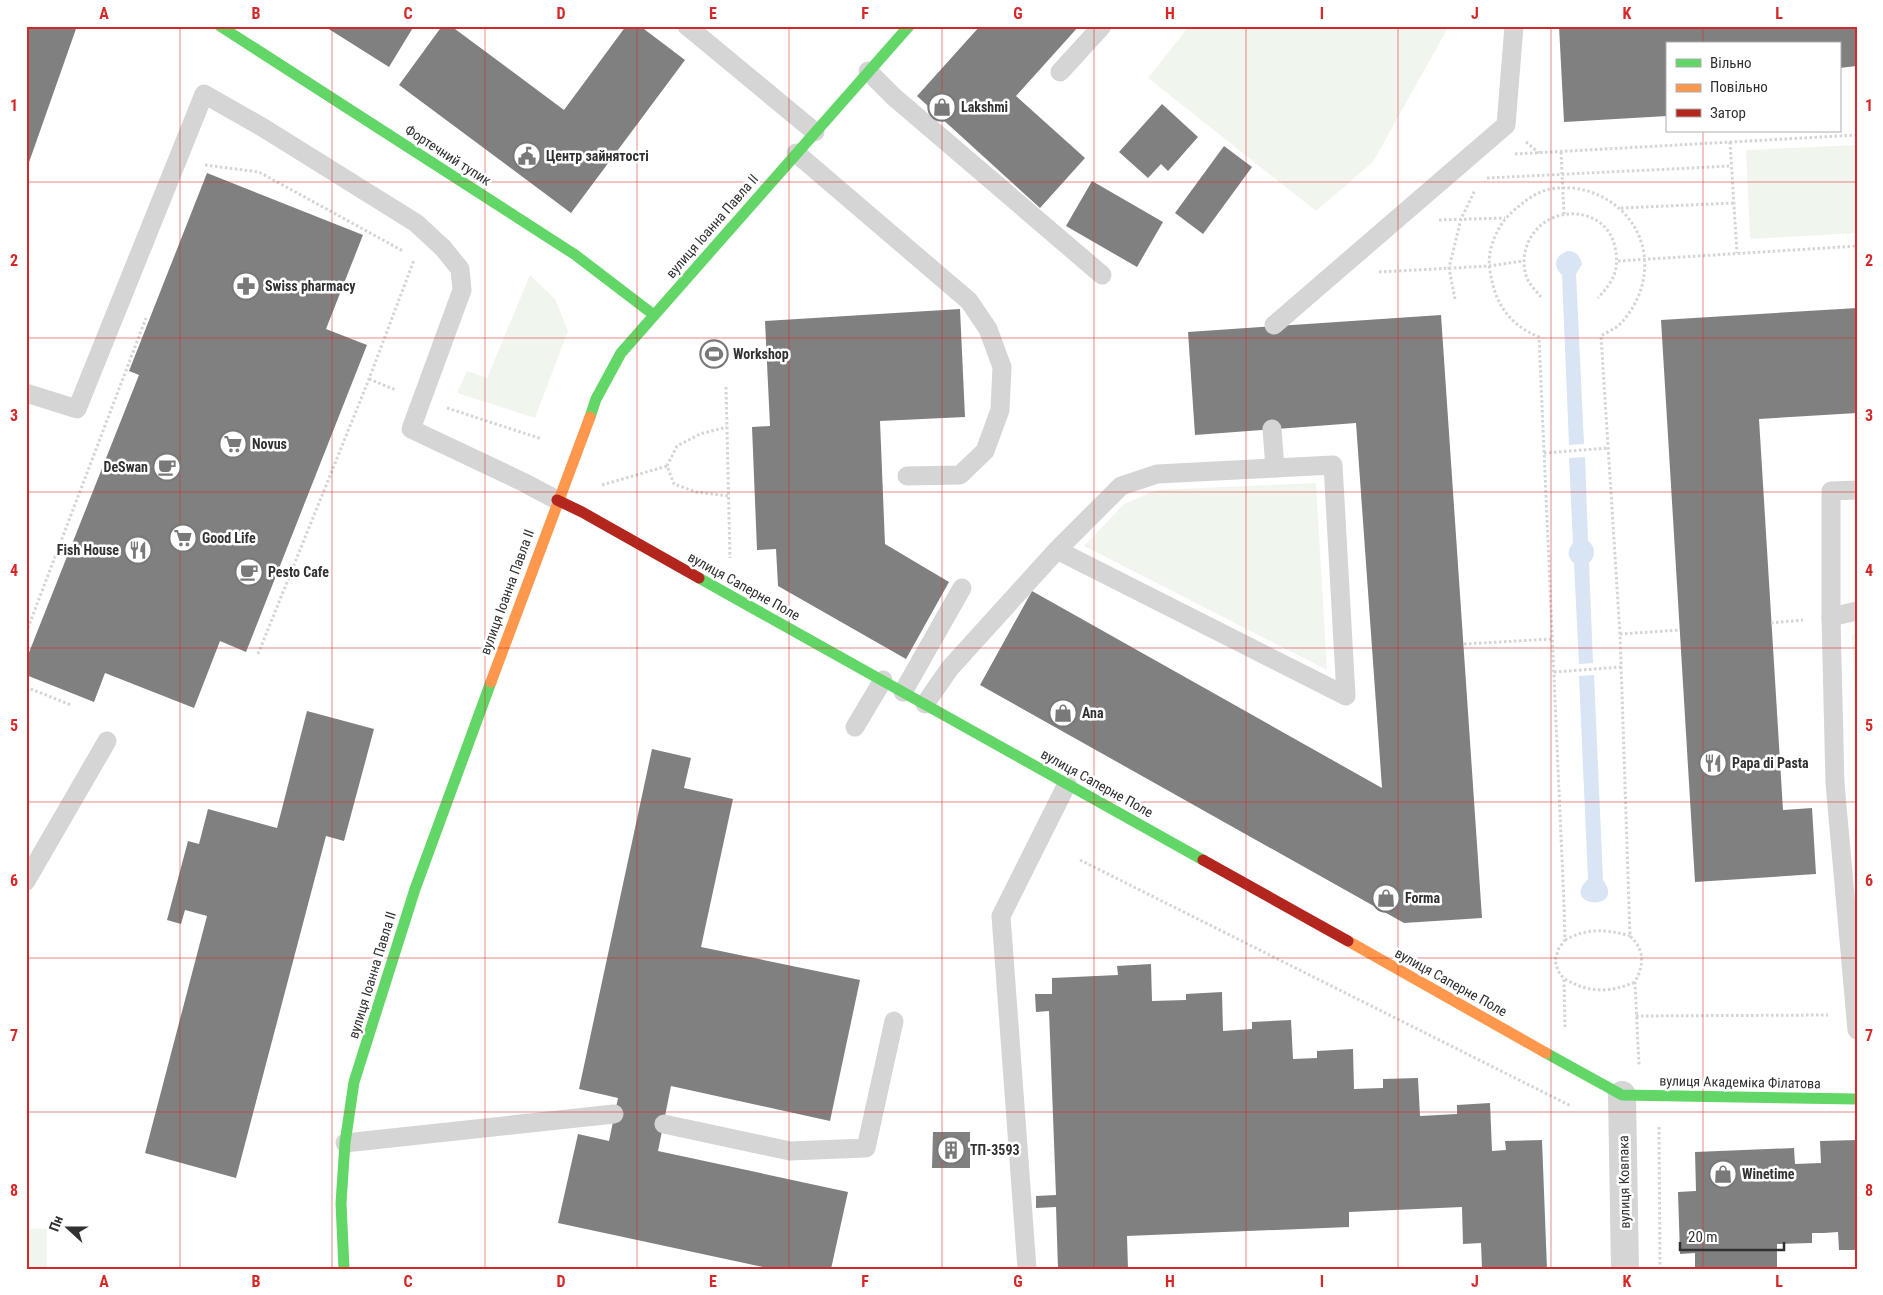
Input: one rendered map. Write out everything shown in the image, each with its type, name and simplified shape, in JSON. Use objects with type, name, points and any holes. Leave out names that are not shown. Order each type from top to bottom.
[{"type":"street","name":"Фортечний тупик","points":[[220,26],[574,254],[654,315]]},
{"type":"street","name":"вулиця Іоанна Павла II","points":[[344,1269],[341,1203],[345,1144],[354,1082],[415,889],[557,500],[596,399],[621,353],[909,26]]},
{"type":"street","name":"вулиця Саперне Поле","points":[[557,500],[883,680],[1622,1095]]},
{"type":"street","name":"вулиця Академіка Філатова","points":[[1622,1095],[1857,1099]]},
{"type":"street","name":"вулиця Ковпака","points":[[1622,1095],[1624,1269]]},
{"type":"lane","points":[[687,26],[815,132]]},
{"type":"lane","points":[[1060,72],[1102,26]]},
{"type":"lane","points":[[1274,326],[1506,125],[1514,26]]},
{"type":"lane","points":[[868,72],[894,97],[1102,275]]},
{"type":"lane","points":[[26,393],[77,409],[204,94],[262,127],[416,223],[443,248],[460,269],[462,290],[411,429],[557,500]]},
{"type":"lane","points":[[796,153],[969,301],[988,329],[1002,367],[1000,410],[985,451],[960,475],[907,476]]},
{"type":"lane","points":[[1272,429],[1275,468]]},
{"type":"lane","points":[[925,704],[950,668],[1057,550],[1121,486],[1157,474],[1333,465],[1346,696],[1057,550]]},
{"type":"lane","points":[[1856,1023],[1835,783],[1831,617],[1831,491],[1857,490]]},
{"type":"lane","points":[[903,692],[962,588]]},
{"type":"lane","points":[[1831,617],[1857,611]]},
{"type":"lane","points":[[855,727],[883,680]]},
{"type":"lane","points":[[26,881],[107,740]]},
{"type":"lane","points":[[1027,1269],[1001,916],[1067,784]]},
{"type":"lane","points":[[664,1124],[790,1151],[866,1148],[894,1021]]},
{"type":"lane","points":[[345,1144],[614,1114]]},
{"type":"path","points":[[1469,157],[1857,135]]},
{"type":"path","points":[[1730,142],[1737,253]]},
{"type":"path","points":[[1561,152],[1564,214]]},
{"type":"path","points":[[204,165],[259,172],[406,253]]},
{"type":"path","points":[[1441,181],[1562,173],[1731,166]]},
{"type":"path","points":[[1455,299],[1449,268],[1461,219],[1476,187]]},
{"type":"path","points":[[1565,940],[1539,338],[1524,331],[1506,314],[1493,291],[1489,266],[1493,240],[1506,218],[1525,200],[1548,190],[1563,188],[1574,188],[1599,194],[1620,208],[1636,229],[1644,258],[1644,279],[1636,303],[1620,324],[1601,336],[1620,634],[1630,936]]},
{"type":"path","points":[[1620,208],[1734,203]]},
{"type":"path","points":[[1541,296],[1528,280],[1523,260],[1528,241],[1540,224],[1558,214],[1580,213],[1600,222],[1613,239],[1618,261],[1612,282],[1598,298]]},
{"type":"path","points":[[1395,221],[1506,218]]},
{"type":"path","points":[[1618,261],[1857,246]]},
{"type":"path","points":[[258,654],[369,379],[415,257]]},
{"type":"path","points":[[1333,275],[1489,266],[1523,260]]},
{"type":"path","points":[[26,633],[148,314]]},
{"type":"path","points":[[369,379],[422,400],[542,439]]},
{"type":"path","points":[[726,387],[730,562]]},
{"type":"path","points":[[727,427],[700,434],[676,446],[667,466],[674,484],[696,492],[729,496]]},
{"type":"path","points":[[1544,453],[1608,448]]},
{"type":"path","points":[[602,485],[667,466]]},
{"type":"path","points":[[1620,634],[1680,630]]},
{"type":"path","points":[[1464,644],[1552,639]]},
{"type":"path","points":[[1554,672],[1621,667]]},
{"type":"path","points":[[26,686],[71,705]]},
{"type":"path","points":[[1080,860],[1575,1108]]},
{"type":"path","points":[[1635,982],[1621,988],[1589,990],[1564,979],[1558,971],[1555,960],[1558,948],[1565,940],[1578,933],[1594,930],[1613,931],[1630,936],[1636,942],[1643,961],[1641,972],[1635,982],[1639,1068]]},
{"type":"path","points":[[1564,979],[1566,1035]]},
{"type":"path","points":[[1636,1016],[1856,1023]]},
{"type":"path","points":[[1659,1119],[1660,1269]]},
{"type":"shaded area","points":[[1189,26],[1449,26],[1373,162],[1316,211],[1148,78]]},
{"type":"shaded area","points":[[1857,145],[1857,233],[1750,239],[1746,150]]},
{"type":"shaded area","points":[[530,275],[555,299],[568,331],[535,418],[457,393],[467,371],[487,378]]},
{"type":"shaded area","points":[[1316,483],[1327,670],[1084,546],[1124,504],[1156,490]]},
{"type":"shaded area","points":[[1857,630],[1857,744],[1852,636]]},
{"type":"shaded area","points":[[26,1229],[47,1229],[47,1269],[26,1269]]},
{"type":"water","points":[[1568,251],[1577,254],[1582,264],[1576,274],[1584,444],[1569,445],[1562,275],[1556,265],[1560,255]]},
{"type":"water","points":[[1585,457],[1588,541],[1593,546],[1594,552],[1589,563],[1593,663],[1579,664],[1574,563],[1569,553],[1573,543],[1569,458]]},
{"type":"water","points":[[1594,675],[1603,880],[1608,890],[1607,897],[1601,901],[1594,902],[1586,900],[1581,896],[1581,889],[1588,879],[1579,676]]},
{"type":"building","points":[[26,26],[77,26],[27,168],[26,168]]},
{"type":"building","points":[[324,26],[414,26],[389,67]]},
{"type":"building","points":[[442,26],[451,26],[564,110],[626,26],[640,26],[685,60],[571,213],[399,85]]},
{"type":"building","points":[[980,26],[1079,26],[1016,96],[1085,158],[1040,208],[917,96]]},
{"type":"building","points":[[1559,26],[1857,26],[1857,66],[1840,68],[1840,42],[1666,42],[1666,116],[1564,122]]},
{"type":"building","points":[[1162,104],[1198,137],[1168,171],[1161,164],[1148,178],[1119,152]]},
{"type":"building","points":[[1224,146],[1252,167],[1203,234],[1175,213]]},
{"type":"building","name":"Good Life","points":[[207,173],[363,235],[326,329],[367,345],[246,652],[220,641],[194,708],[105,673],[94,702],[26,675],[26,660],[139,375],[129,371]]},
{"type":"building","points":[[1092,181],[1163,222],[1137,267],[1066,226]]},
{"type":"building","points":[[1857,308],[1857,413],[1759,419],[1783,810],[1812,808],[1816,874],[1695,882],[1661,320]]},
{"type":"building","points":[[960,309],[965,417],[880,421],[885,544],[949,582],[906,659],[778,586],[776,549],[757,550],[752,427],[770,426],[765,321]]},
{"type":"building","points":[[1441,315],[1482,918],[1404,923],[980,685],[1032,591],[1382,788],[1356,423],[1195,435],[1188,332]]},
{"type":"building","points":[[307,711],[374,729],[344,841],[326,836],[236,1178],[145,1153],[207,916],[185,910],[181,924],[167,920],[188,841],[199,844],[208,809],[277,828]]},
{"type":"building","points":[[652,749],[691,758],[684,788],[733,799],[701,947],[860,980],[830,1121],[671,1086],[658,1151],[848,1192],[831,1269],[772,1269],[558,1223],[578,1134],[609,1141],[618,1098],[579,1089]]},
{"type":"building","points":[[1151,964],[1152,1001],[1186,1000],[1186,994],[1222,992],[1223,1031],[1252,1029],[1252,1022],[1291,1020],[1293,1059],[1317,1058],[1317,1051],[1353,1049],[1354,1089],[1383,1088],[1383,1079],[1418,1078],[1420,1116],[1457,1114],[1457,1105],[1490,1103],[1492,1151],[1506,1150],[1505,1141],[1542,1140],[1547,1269],[1482,1269],[1481,1243],[1463,1244],[1462,1207],[1349,1212],[1349,1227],[1127,1236],[1128,1269],[1058,1269],[1056,1207],[1036,1208],[1036,1196],[1056,1195],[1049,1011],[1036,1012],[1035,994],[1052,994],[1052,978],[1118,975],[1117,966]]},
{"type":"building","name":"ТП-3593","points":[[933,1132],[970,1132],[970,1168],[932,1168]]},
{"type":"building","points":[[1857,1140],[1857,1250],[1839,1250],[1838,1232],[1812,1233],[1812,1243],[1777,1244],[1777,1269],[1695,1269],[1695,1253],[1680,1254],[1678,1192],[1696,1191],[1695,1152],[1794,1148],[1795,1164],[1821,1163],[1820,1141]]},
{"type":"traffic: fast","points":[[220,26],[574,254],[654,315]]},
{"type":"traffic: fast","points":[[590,417],[596,399],[621,353],[909,26]]},
{"type":"traffic: fast","points":[[699,578],[1203,860]]},
{"type":"traffic: fast","points":[[344,1269],[341,1203],[345,1143],[354,1082],[415,889],[491,682]]},
{"type":"traffic: fast","points":[[1546,1053],[1622,1095],[1857,1099]]},
{"type":"traffic: slow","points":[[491,682],[590,417]]},
{"type":"traffic: slow","points":[[1348,941],[1546,1053]]},
{"type":"traffic: jam","points":[[557,500],[582,512],[699,578]]},
{"type":"traffic: jam","points":[[1203,860],[1348,941]]},
{"type":"place","name":"Lakshmi","points":[[942,107]]},
{"type":"place","name":"Центр зайнятості","points":[[527,156]]},
{"type":"place","name":"Swiss pharmacy","points":[[246,286]]},
{"type":"place","name":"Workshop","points":[[714,354]]},
{"type":"place","name":"Novus","points":[[233,444]]},
{"type":"place","name":"DeSwan","points":[[167,467]]},
{"type":"place","name":"Good Life","points":[[183,538]]},
{"type":"place","name":"Fish House","points":[[138,550]]},
{"type":"place","name":"Pesto Cafe","points":[[249,572]]},
{"type":"place","name":"Ana","points":[[1063,713]]},
{"type":"place","name":"Papa di Pasta","points":[[1713,763]]},
{"type":"place","name":"Forma","points":[[1386,898]]},
{"type":"place","name":"ТП-3593","points":[[951,1150]]},
{"type":"place","name":"Winetime","points":[[1723,1174]]}]
